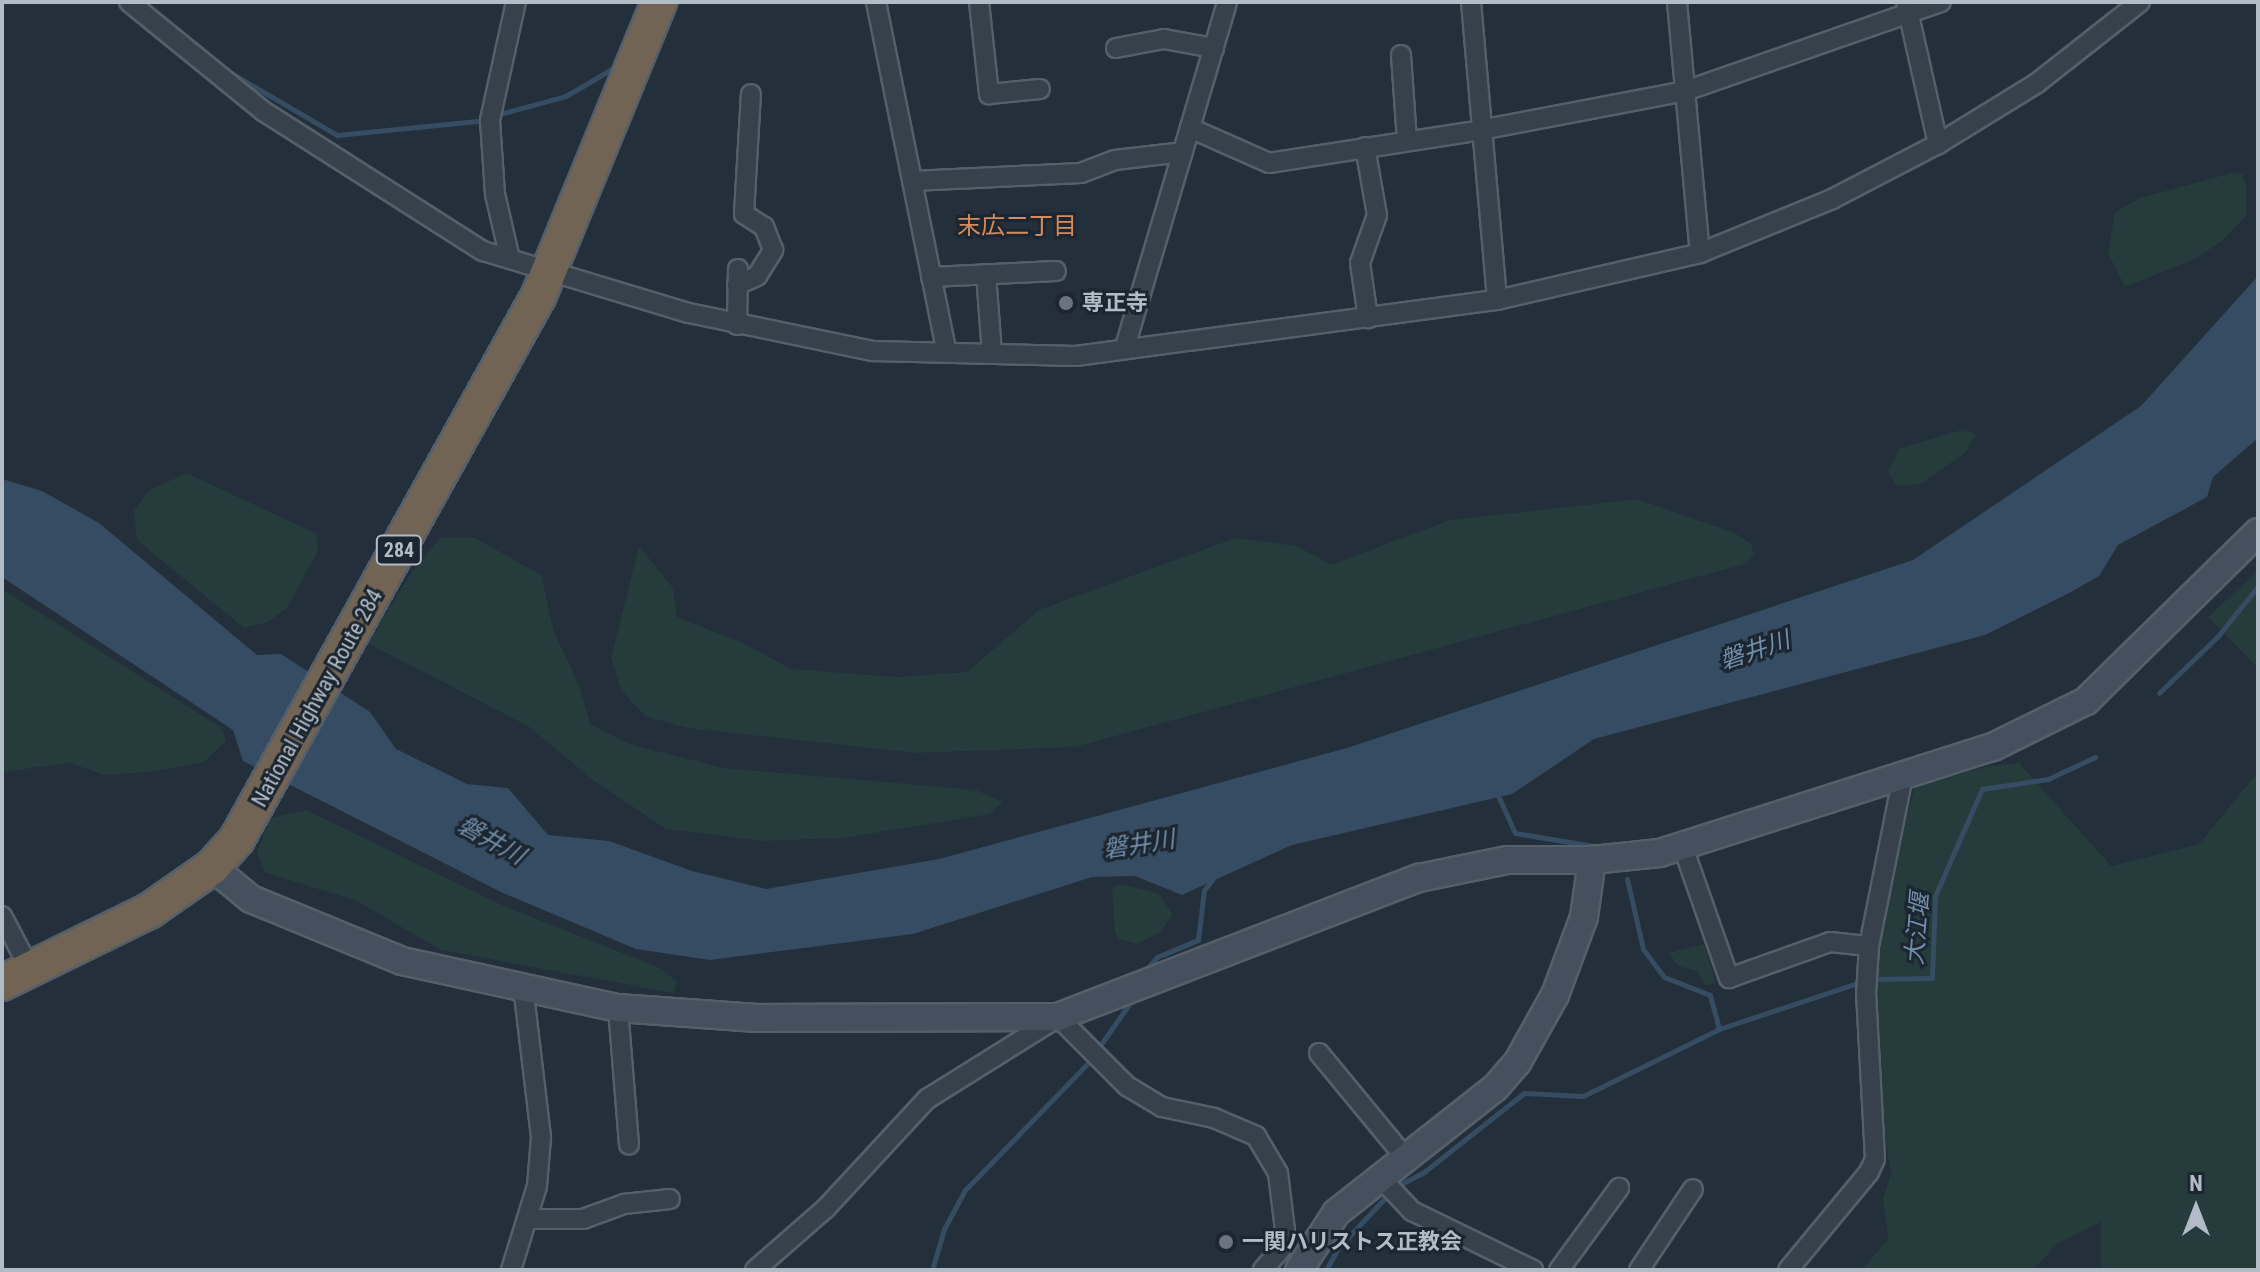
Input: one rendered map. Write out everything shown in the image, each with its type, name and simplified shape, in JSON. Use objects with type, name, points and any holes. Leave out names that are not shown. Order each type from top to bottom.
[{"type":"highway","name":"National Highway Route 284","points":[[16,976],[149,911],[212,867],[259,805],[544,283],[659,2]]},
{"type":"street","points":[[129,2],[263,111],[405,205],[483,251],[510,259],[544,283],[873,351],[1076,356],[1125,347],[1497,300],[1700,253],[1832,199],[1938,144],[2037,83],[2140,2]]},
{"type":"street","points":[[510,259],[495,194],[490,120],[516,2]]},
{"type":"street","points":[[876,2],[947,353]]},
{"type":"street","points":[[979,2],[989,94],[1040,89]]},
{"type":"street","points":[[1125,347],[1227,2]]},
{"type":"street","points":[[1471,2],[1497,300]]},
{"type":"street","points":[[1677,2],[1700,253]]},
{"type":"street","points":[[1190,128],[1269,163],[1481,130],[1685,91],[1907,6],[1941,2]]},
{"type":"street","points":[[1907,6],[1938,144]]},
{"type":"street","points":[[1116,48],[1164,39],[1214,48]]},
{"type":"street","points":[[1401,55],[1407,140]]},
{"type":"street","points":[[737,325],[738,277],[757,276],[773,250],[764,227],[744,214],[751,94]]},
{"type":"street","points":[[1365,147],[1377,215],[1360,263],[1368,318]]},
{"type":"street","points":[[912,181],[1081,173],[1115,160],[1183,152]]},
{"type":"street","points":[[931,277],[1056,271]]},
{"type":"street","points":[[986,274],[992,354]]},
{"type":"street","points":[[755,1270],[826,1208],[927,1099],[1058,1017],[1419,878],[1507,860],[1592,860],[1683,847],[1993,747],[2086,701],[2258,532]]},
{"type":"street","points":[[1788,1270],[1869,1172],[1875,1159],[1866,994],[1869,946],[1903,776]]},
{"type":"street","points":[[1683,847],[1729,978],[1830,942],[1869,946]]},
{"type":"street","points":[[1299,1270],[1336,1213],[1378,1175],[1495,1088],[1517,1063],[1555,995],[1584,917],[1592,860]]},
{"type":"street","points":[[212,867],[251,899],[402,961],[618,1008],[757,1018],[1058,1017],[1127,1086],[1162,1107],[1214,1118],[1256,1136],[1278,1173],[1285,1230],[1281,1249],[1263,1270]]},
{"type":"street","points":[[2,916],[16,976]]},
{"type":"street","points":[[511,1270],[529,1219],[541,1137],[523,986]]},
{"type":"street","points":[[618,1008],[629,1145]]},
{"type":"street","points":[[1319,1053],[1404,1156]]},
{"type":"street","points":[[1378,1175],[1412,1211],[1533,1270]]},
{"type":"street","points":[[1559,1270],[1619,1188]]},
{"type":"street","points":[[1639,1270],[1693,1189]]},
{"type":"street","points":[[529,1219],[583,1219],[624,1204],[670,1199]]},
{"type":"green space","points":[[2231,173],[2242,174],[2246,185],[2246,216],[2222,241],[2195,259],[2125,287],[2108,253],[2115,212],[2140,198]]},
{"type":"green space","points":[[1965,429],[1976,435],[1966,452],[1921,484],[1897,486],[1888,472],[1900,448]]},
{"type":"green space","points":[[187,473],[317,534],[318,551],[287,608],[268,622],[244,628],[137,540],[134,511],[149,490]]},
{"type":"green space","points":[[1637,499],[1735,533],[1751,544],[1754,555],[1745,564],[1075,747],[915,753],[687,728],[645,716],[621,690],[611,658],[639,546],[673,588],[677,617],[743,643],[791,669],[897,677],[967,672],[1039,610],[1235,538],[1297,546],[1331,565],[1450,520]]},
{"type":"green space","points":[[440,538],[475,538],[541,575],[554,632],[580,687],[590,724],[629,744],[724,768],[976,790],[1003,802],[990,814],[844,838],[762,841],[666,829],[593,780],[528,726],[367,643],[412,572]]},
{"type":"green space","points":[[2258,571],[2258,668],[2208,617]]},
{"type":"green space","points":[[2,589],[222,728],[226,741],[204,762],[150,772],[104,775],[70,763],[2,772]]},
{"type":"green space","points":[[2019,763],[2111,866],[2199,844],[2258,772],[2258,1270],[2101,1270],[2101,1222],[2057,1244],[2033,1270],[1862,1270],[1888,1239],[1883,1199],[1891,1173],[1881,1113],[1872,944],[1915,786],[1989,766]]},
{"type":"green space","points":[[306,810],[502,905],[660,968],[677,982],[673,993],[441,950],[357,901],[264,872],[257,851],[271,818]]},
{"type":"green space","points":[[1121,884],[1158,893],[1173,914],[1159,933],[1138,944],[1118,939],[1115,932],[1112,888]]},
{"type":"green space","points":[[1704,944],[1716,983],[1705,986],[1697,971],[1678,966],[1669,953]]},
{"type":"water","name":"磐井川","points":[[2258,276],[2258,438],[2213,477],[2207,497],[2118,545],[2099,576],[1985,635],[1594,739],[1512,794],[1292,845],[1182,895],[1135,876],[1092,877],[913,934],[710,960],[636,949],[503,893],[243,761],[233,730],[2,577],[2,479],[42,491],[99,523],[257,655],[281,654],[370,712],[396,749],[467,784],[508,788],[548,835],[609,841],[692,871],[766,889],[939,859],[1347,748],[1913,560],[2141,406]]},
{"type":"waterway","points":[[496,115],[566,96],[615,67]]},
{"type":"waterway","points":[[231,73],[337,135],[487,120]]},
{"type":"waterway","name":"大江堰","points":[[2159,693],[2218,636],[2258,586]]},
{"type":"waterway","name":"大江堰","points":[[1873,979],[1932,978],[1935,896],[1982,789],[2048,779],[2095,757]]},
{"type":"waterway","name":"大江堰","points":[[1496,791],[1515,833],[1600,847]]},
{"type":"waterway","points":[[1143,973],[1157,957],[1198,940],[1204,890],[1213,879]]},
{"type":"waterway","name":"大江堰","points":[[1627,879],[1643,949],[1664,977],[1710,995],[1719,1029]]},
{"type":"waterway","name":"大江堰","points":[[1399,1185],[1424,1172],[1524,1093],[1583,1096],[1719,1029],[1863,981]]},
{"type":"waterway","points":[[1097,1050],[1132,1000]]},
{"type":"waterway","points":[[932,1270],[944,1229],[965,1190],[1087,1064]]},
{"type":"waterway","name":"大江堰","points":[[1326,1270],[1338,1248],[1387,1196]]},
{"type":"place","name":"専正寺","points":[[1066,303]]},
{"type":"place","name":"一関ハリストス正教会","points":[[1226,1242]]},
{"type":"district","name":"末広二丁目","points":[[1017,227]]}]
